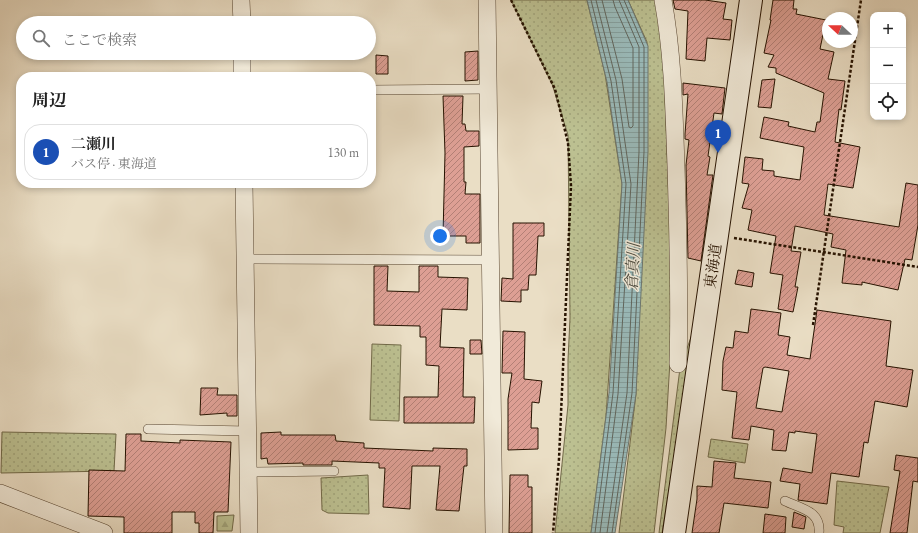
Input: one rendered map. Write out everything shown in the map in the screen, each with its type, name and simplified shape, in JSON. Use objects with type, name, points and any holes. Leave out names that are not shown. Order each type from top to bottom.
[{"type":"main road","name":"東海道","points":[[674,533],[751,0]]},
{"type":"street","points":[[241,0],[242,16]]},
{"type":"street","points":[[487,0],[494,533]]},
{"type":"street","points":[[663,0],[668,36],[674,113],[680,290],[678,364]]},
{"type":"street","points":[[242,60],[242,72]]},
{"type":"street","points":[[244,188],[249,533]]},
{"type":"street","points":[[0,493],[104,533]]},
{"type":"lane","points":[[376,90],[489,89]]},
{"type":"lane","points":[[245,259],[491,260]]},
{"type":"lane","points":[[148,429],[248,431]]},
{"type":"lane","points":[[249,472],[334,471]]},
{"type":"lane","points":[[784,501],[816,516],[820,524],[819,533]]},
{"type":"path","points":[[510,0],[554,89],[568,143],[571,186],[559,459],[553,533]]},
{"type":"path","points":[[813,325],[861,0]]},
{"type":"path","points":[[731,237],[918,268]]},
{"type":"green space","points":[[511,0],[587,0],[605,74],[622,184],[606,416],[591,533],[555,533],[568,405],[570,318],[568,135],[552,84]]},
{"type":"green space","points":[[628,0],[657,0],[663,44],[673,310],[666,428],[654,533],[619,533],[636,394],[647,42]]},
{"type":"green space","points":[[695,326],[662,533],[659,533],[680,368]]},
{"type":"green space","points":[[372,344],[401,345],[399,421],[370,420]]},
{"type":"green space","points":[[2,432],[116,434],[114,471],[1,473]]},
{"type":"green space","points":[[711,439],[748,444],[745,463],[708,457]]},
{"type":"green space","points":[[368,475],[369,514],[328,513],[322,510],[321,478]]},
{"type":"green space","points":[[837,481],[889,487],[880,533],[843,533],[844,527],[834,525]]},
{"type":"green space","points":[[234,515],[232,531],[217,531],[217,516]]},
{"type":"water","name":"倉真川","points":[[587,0],[628,0],[648,46],[648,152],[636,394],[615,533],[591,533],[609,393],[622,184],[607,82]]},
{"type":"building","points":[[673,0],[705,0],[726,3],[723,19],[732,20],[730,40],[707,38],[705,61],[686,59],[688,11],[675,9]]},
{"type":"building","points":[[773,0],[794,0],[793,9],[797,9],[796,14],[822,19],[822,39],[820,49],[834,52],[828,79],[845,81],[841,110],[839,109],[835,142],[860,147],[853,188],[828,184],[824,215],[899,227],[906,183],[918,185],[918,225],[912,260],[905,259],[898,290],[862,282],[862,285],[842,283],[846,250],[831,247],[833,234],[795,226],[791,251],[801,252],[795,287],[798,287],[793,312],[778,309],[783,275],[770,273],[776,236],[748,230],[752,210],[742,208],[749,184],[742,183],[745,157],[763,159],[762,170],[774,171],[774,176],[800,180],[804,147],[760,138],[764,117],[789,122],[788,126],[815,132],[817,122],[820,122],[824,93],[776,73],[776,68],[768,67],[774,55],[764,53]]},
{"type":"building","points":[[478,51],[478,80],[465,81],[465,52]]},
{"type":"building","points":[[376,55],[388,56],[388,74],[376,74]]},
{"type":"building","points":[[775,79],[771,108],[758,107],[762,80]]},
{"type":"building","points":[[683,83],[725,88],[722,114],[714,113],[708,156],[710,157],[707,175],[713,175],[701,261],[688,258],[686,165],[689,140],[685,139],[685,134],[688,94],[683,95]]},
{"type":"building","points":[[443,96],[463,96],[462,124],[465,124],[466,131],[479,131],[479,146],[464,147],[464,182],[466,182],[465,194],[480,194],[480,243],[466,243],[466,236],[443,236],[445,153]]},
{"type":"building","points":[[513,223],[544,223],[544,236],[538,236],[536,275],[529,275],[528,290],[521,290],[521,302],[501,301],[502,278],[513,279]]},
{"type":"building","points":[[374,266],[388,266],[387,291],[419,292],[419,266],[438,266],[438,277],[468,278],[467,310],[442,309],[440,347],[464,348],[463,397],[475,397],[474,423],[404,423],[404,397],[438,397],[439,366],[426,365],[426,337],[420,337],[420,326],[374,325]]},
{"type":"building","points":[[738,270],[754,273],[752,287],[735,284]]},
{"type":"building","points":[[751,309],[781,313],[778,335],[790,337],[787,355],[810,359],[817,310],[891,321],[886,366],[913,370],[907,407],[875,401],[868,443],[864,442],[859,477],[831,473],[827,504],[798,500],[800,484],[780,481],[783,468],[812,473],[817,434],[795,431],[795,433],[789,432],[786,451],[772,450],[774,430],[751,426],[749,440],[732,438],[737,392],[722,390],[723,361],[726,347],[733,348],[735,331],[748,333]],"holes":[[[765,367],[789,371],[782,412],[756,408],[763,368]]]},
{"type":"building","points":[[503,331],[525,332],[524,379],[542,381],[539,403],[532,402],[531,428],[538,428],[538,449],[508,450],[508,399],[512,373],[502,373]]},
{"type":"building","points":[[470,340],[481,340],[482,354],[470,354]]},
{"type":"building","points":[[201,388],[218,388],[217,395],[237,395],[237,416],[227,416],[227,413],[200,415]]},
{"type":"building","points":[[281,432],[281,435],[335,435],[336,441],[364,443],[364,448],[433,451],[433,448],[467,449],[467,466],[464,466],[459,511],[436,510],[440,466],[412,466],[410,509],[383,507],[385,468],[379,468],[379,463],[332,461],[332,465],[303,465],[303,463],[268,464],[267,458],[261,459],[261,433]]},
{"type":"building","points":[[126,434],[141,434],[141,441],[180,443],[180,440],[231,442],[228,512],[214,512],[213,533],[199,533],[199,523],[195,523],[195,512],[172,512],[172,533],[124,533],[124,517],[88,516],[89,470],[125,471]]},
{"type":"building","points":[[896,455],[918,458],[918,482],[913,481],[907,533],[890,533],[900,471],[894,470]]},
{"type":"building","points":[[714,461],[736,463],[734,478],[771,482],[768,508],[724,503],[719,533],[692,533],[697,499],[697,486],[712,487]]},
{"type":"building","points":[[510,475],[528,475],[528,487],[532,487],[532,533],[509,533]]},
{"type":"building","points":[[794,512],[806,517],[804,529],[792,527]]},
{"type":"building","points":[[765,514],[786,517],[785,533],[763,533]]},
{"type":"place","name":"二瀬川","points":[[718,153]]}]
